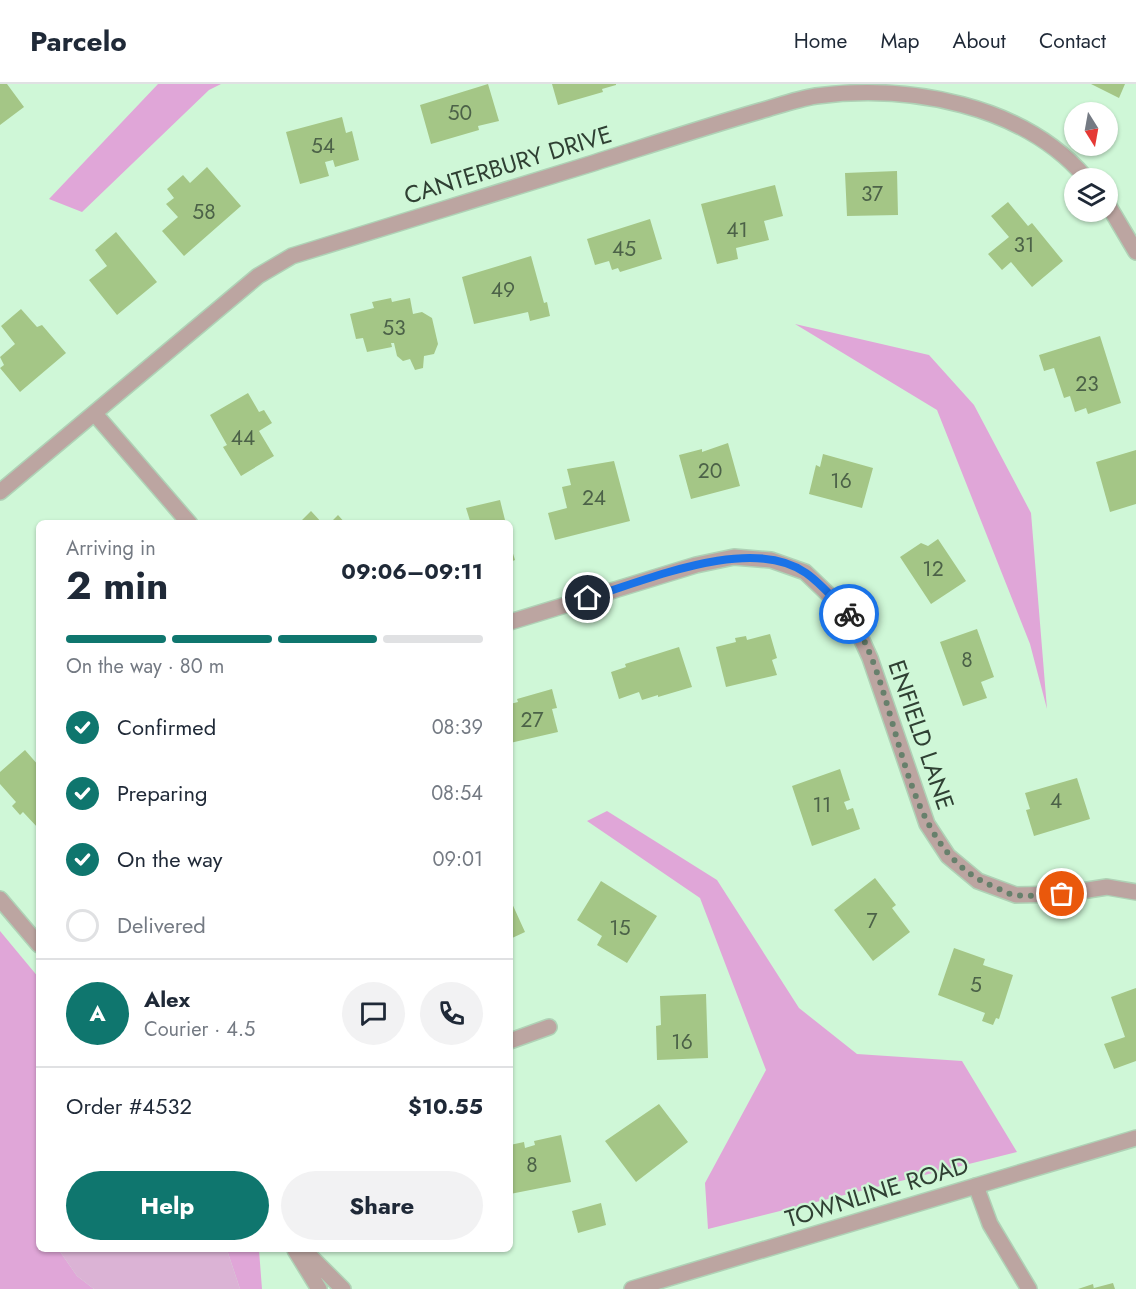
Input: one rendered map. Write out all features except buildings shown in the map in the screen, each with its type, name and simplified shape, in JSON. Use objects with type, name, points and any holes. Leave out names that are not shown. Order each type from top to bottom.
[{"type":"street","name":"CANTERBURY DRIVE","points":[[0,492],[258,276],[292,256],[706,126],[817,96],[872,91],[921,93],[968,105],[1007,119],[1042,140],[1074,168]]},
{"type":"street","points":[[1118,222],[1136,252]]},
{"type":"street","points":[[94,414],[187,520]]},
{"type":"street","name":"ENFIELD LANE","points":[[513,621],[696,565],[734,557],[771,560],[805,572],[851,616],[870,658],[927,824],[948,856],[978,881],[1016,896],[1062,894],[1107,887],[1136,892]]},
{"type":"street","points":[[0,900],[36,942]]},
{"type":"street","points":[[513,1040],[549,1027]]},
{"type":"street","name":"TOWNLINE ROAD","points":[[632,1289],[1136,1138]]},
{"type":"street","points":[[976,1186],[990,1224],[1029,1289]]},
{"type":"street","points":[[296,1252],[319,1289]]},
{"type":"street","points":[[306,1252],[343,1289]]},
{"type":"shaded area","points":[[158,84],[221,84],[209,90],[82,212],[49,199]]},
{"type":"shaded area","points":[[795,324],[929,355],[974,405],[1031,513],[1047,709],[1030,644],[937,410]]},
{"type":"shaded area","points":[[607,811],[717,880],[799,1008],[857,1054],[962,1061],[1017,1152],[708,1229],[705,1183],[766,1070],[700,898],[587,821]]},
{"type":"shaded area","points":[[0,931],[36,974],[36,1252],[60,1252],[77,1276],[94,1289],[0,1289]]},
{"type":"shaded area","points":[[60,1252],[228,1252],[240,1289],[94,1289],[77,1276]]},
{"type":"shaded area","points":[[228,1252],[259,1252],[262,1289],[240,1289]]},
{"type":"way so far","points":[[849,614],[870,658],[927,824],[948,856],[978,881],[1016,896],[1062,894]]},
{"type":"route","points":[[588,598],[696,565],[734,557],[753,558],[771,560],[805,572],[849,614]]}]
